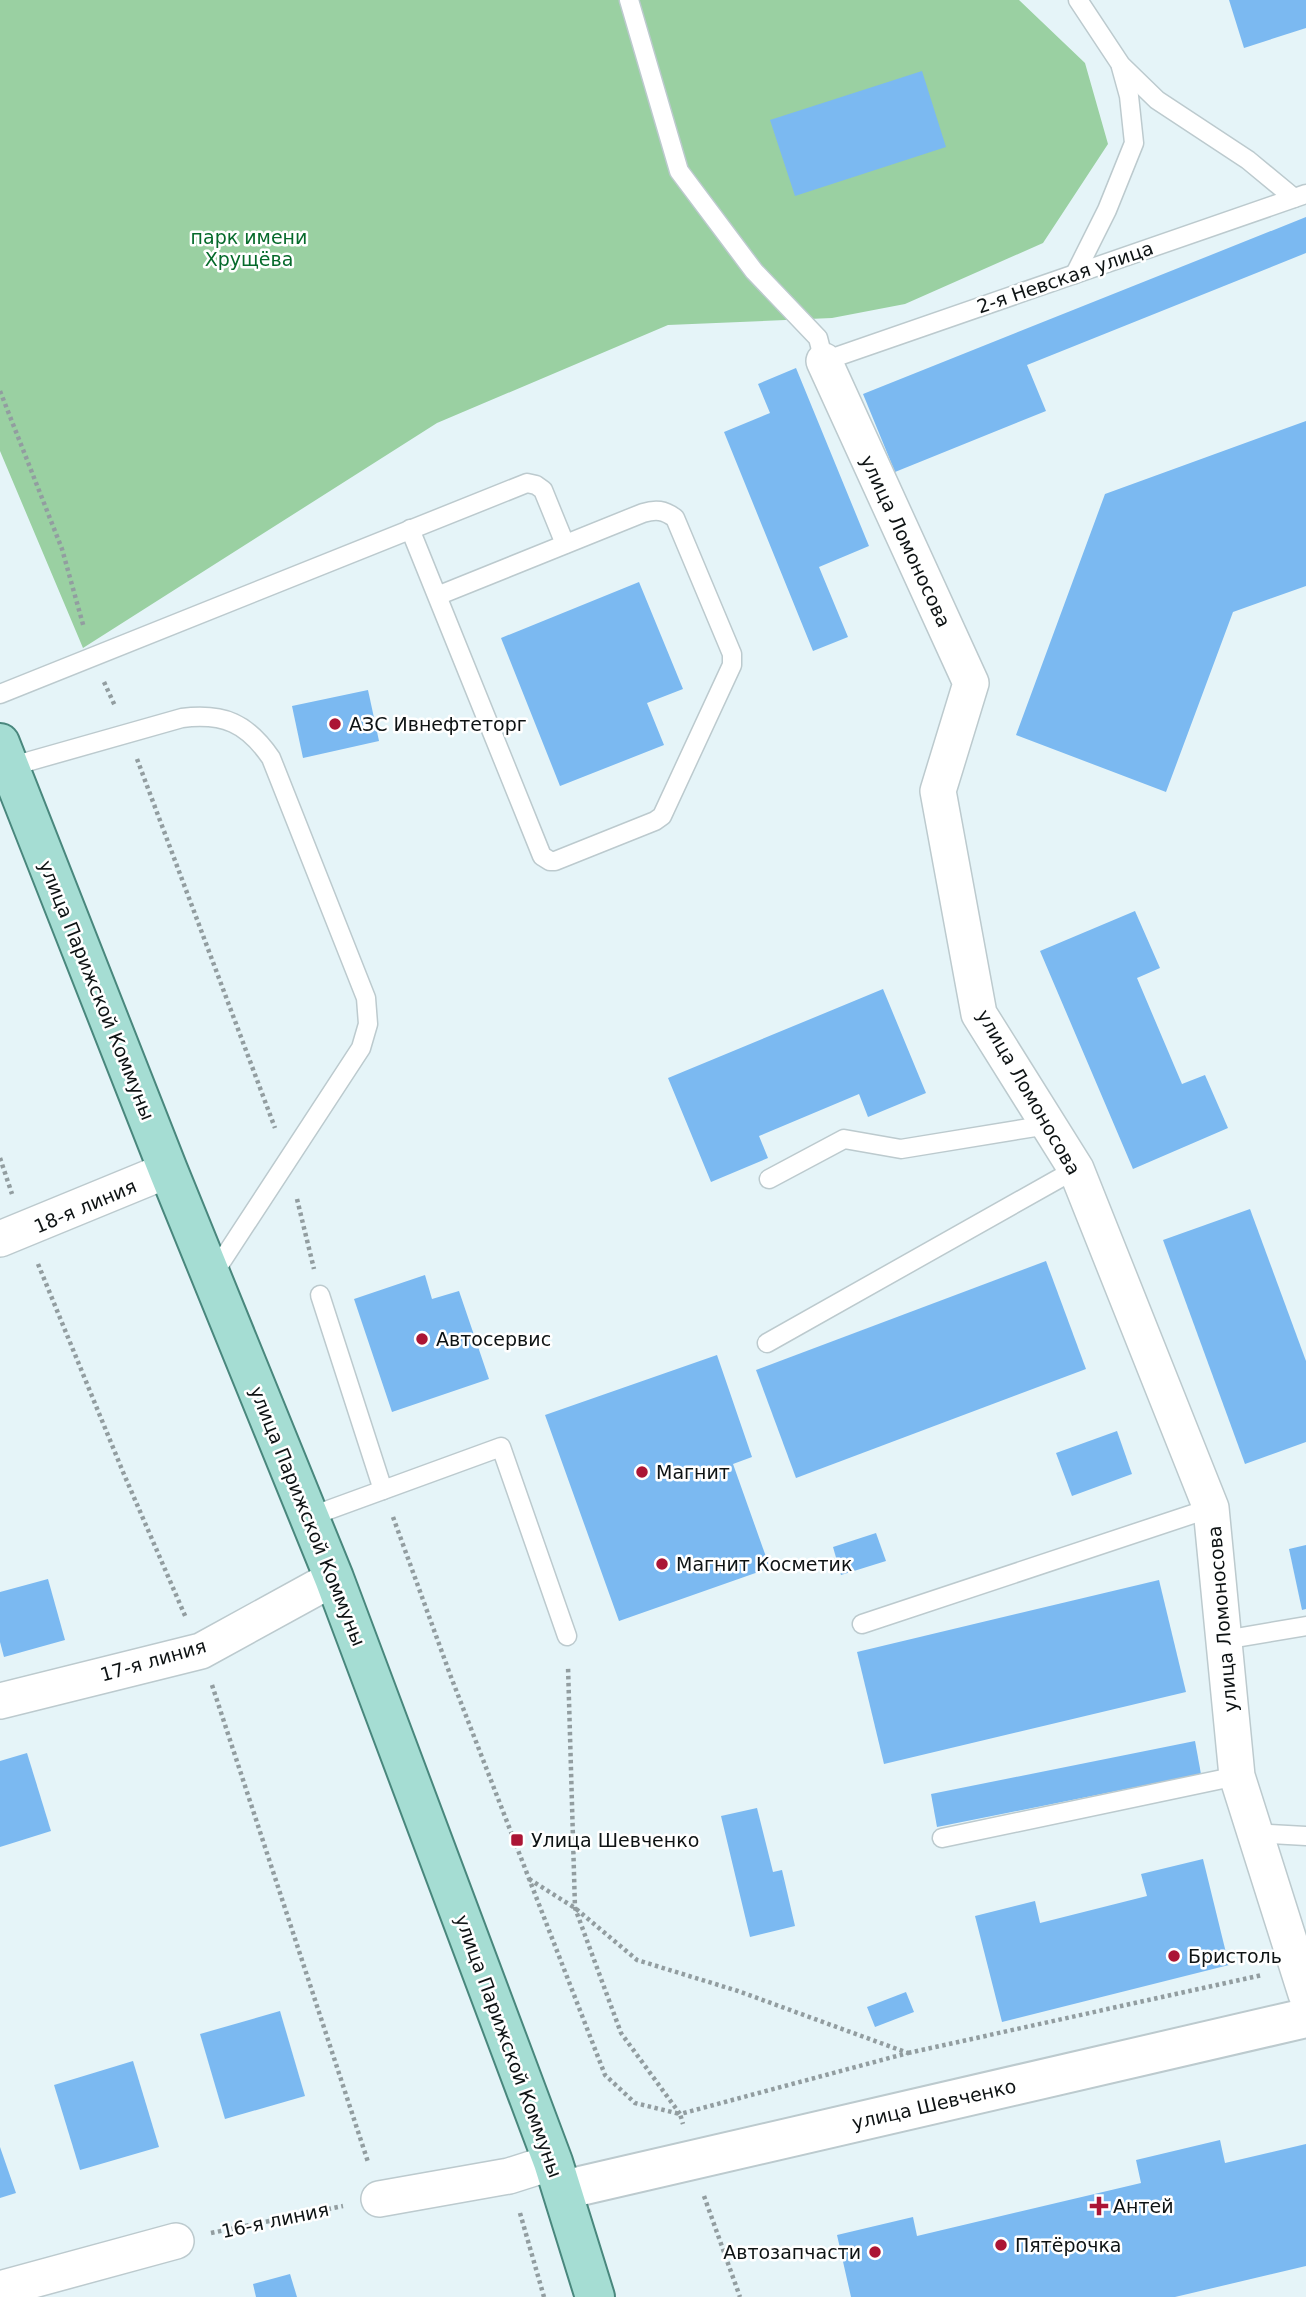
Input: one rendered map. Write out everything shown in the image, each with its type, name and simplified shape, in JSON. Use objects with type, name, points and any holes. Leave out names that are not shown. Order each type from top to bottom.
[{"type":"main road","name":"улица Парижской Коммуны","points":[[5,755],[168,1170],[334,1578],[558,2176],[595,2297]]},
{"type":"street","name":"улица Ломоносова","points":[[824,361],[971,683],[938,791],[979,1014],[1076,1169],[1212,1508],[1237,1776],[1302,1980]]},
{"type":"street","name":"18-я линия","points":[[12,1235],[168,1170]]},
{"type":"street","name":"17-я линия","points":[[0,1701],[201,1651],[334,1578]]},
{"type":"street","name":"улица Шевченко","points":[[558,2176],[692,2161],[1306,2018]]},
{"type":"street","points":[[379,2199],[509,2176],[558,2176]]},
{"type":"street","points":[[0,2289],[176,2241]]},
{"type":"lane","points":[[629,0],[679,171],[754,271],[818,338],[824,361]]},
{"type":"lane","points":[[1078,0],[1121,65],[1157,100],[1300,196]]},
{"type":"lane","points":[[1075,274],[1107,210],[1134,143],[1129,96],[1121,65]]},
{"type":"lane","name":"2-я Невская улица","points":[[824,361],[1300,196]]},
{"type":"lane","points":[[0,694],[527,483],[543,490],[565,544]]},
{"type":"lane","points":[[410,529],[437,596],[542,856],[555,861],[655,821],[667,810],[732,665],[732,654],[675,518],[666,511],[643,513],[437,596]]},
{"type":"lane","points":[[5,755],[127,733],[203,715],[224,718],[243,727],[259,741],[271,758],[366,998],[368,1024],[361,1048],[212,1276]]},
{"type":"lane","points":[[769,1180],[845,1139],[901,1149],[1048,1125]]},
{"type":"lane","points":[[767,1343],[1076,1169]]},
{"type":"lane","points":[[320,1295],[383,1490]]},
{"type":"lane","points":[[309,1517],[501,1447],[567,1636]]},
{"type":"lane","points":[[862,1624],[1212,1508]]},
{"type":"lane","points":[[1224,1640],[1306,1626]]},
{"type":"lane","points":[[942,1838],[1237,1776]]},
{"type":"lane","points":[[1254,1833],[1306,1836]]},
{"type":"path","points":[[0,391],[62,549],[92,657],[127,733],[288,1160],[320,1295]]},
{"type":"path","points":[[12,1235],[123,1472],[201,1651],[379,2199]]},
{"type":"path","points":[[383,1490],[451,1676],[605,2076],[635,2103],[680,2114],[908,2053],[1302,1980]]},
{"type":"path","points":[[567,1636],[575,1908],[621,2033],[680,2114],[692,2161],[740,2297]]},
{"type":"path","points":[[529,1879],[575,1908],[637,1960],[738,1991],[908,2053]]},
{"type":"path","points":[[509,2176],[544,2297]]},
{"type":"path","name":"16-я линия","points":[[176,2241],[379,2199]]},
{"type":"green space","name":"парк имени Хрущёва","points":[[0,0],[1019,0],[1085,63],[1108,144],[1043,243],[905,304],[832,318],[668,325],[437,423],[83,648],[0,451]]},
{"type":"building","points":[[1229,0],[1306,0],[1306,28],[1244,48]]},
{"type":"building","points":[[922,71],[946,147],[795,196],[770,120]]},
{"type":"building","points":[[1306,217],[1306,253],[1027,365],[1046,411],[895,472],[863,394]]},
{"type":"building","points":[[796,368],[869,546],[819,567],[848,637],[813,651],[724,432],[770,413],[758,384]]},
{"type":"building","points":[[1306,421],[1306,586],[1233,612],[1166,792],[1016,735],[1105,494]]},
{"type":"building","points":[[639,582],[683,689],[647,703],[664,745],[560,786],[501,638]]},
{"type":"building","name":"АЗС Ивнефтеторг","points":[[368,690],[379,741],[303,758],[292,706]]},
{"type":"building","points":[[1135,911],[1160,968],[1137,978],[1182,1084],[1205,1075],[1228,1128],[1133,1169],[1040,951]]},
{"type":"building","points":[[883,989],[926,1093],[868,1117],[859,1094],[759,1136],[768,1158],[711,1182],[668,1078]]},
{"type":"building","points":[[1250,1209],[1306,1361],[1306,1442],[1245,1464],[1163,1240]]},
{"type":"building","points":[[1046,1261],[1086,1369],[796,1478],[756,1370]]},
{"type":"building","name":"Автосервис","points":[[425,1275],[432,1299],[459,1291],[489,1379],[392,1412],[354,1299]]},
{"type":"building","points":[[717,1355],[752,1457],[733,1464],[770,1568],[619,1621],[545,1415]]},
{"type":"building","points":[[1117,1431],[1132,1474],[1072,1496],[1056,1453]]},
{"type":"building","points":[[876,1533],[886,1561],[841,1575],[833,1547]]},
{"type":"building","points":[[1306,1545],[1306,1609],[1302,1610],[1289,1549]]},
{"type":"building","points":[[48,1579],[65,1640],[4,1657],[0,1642],[0,1592]]},
{"type":"building","points":[[1159,1580],[1186,1692],[884,1764],[857,1652]]},
{"type":"building","points":[[1195,1741],[1201,1774],[937,1827],[931,1794]]},
{"type":"building","points":[[27,1753],[51,1831],[0,1847],[0,1761]]},
{"type":"building","points":[[757,1808],[773,1872],[782,1870],[795,1926],[750,1937],[721,1816]]},
{"type":"building","points":[[1203,1859],[1229,1965],[1002,2022],[975,1916],[1035,1901],[1040,1923],[1147,1896],[1141,1874]]},
{"type":"building","points":[[906,1992],[914,2012],[875,2027],[867,2007]]},
{"type":"building","points":[[280,2011],[305,2096],[225,2119],[200,2034]]},
{"type":"building","points":[[133,2061],[159,2147],[80,2170],[54,2085]]},
{"type":"building","points":[[1220,2140],[1225,2163],[1306,2144],[1306,2266],[1175,2297],[851,2297],[837,2235],[913,2217],[917,2236],[1141,2183],[1136,2160]]},
{"type":"building","points":[[0,2147],[16,2193],[0,2198]]},
{"type":"building","points":[[290,2274],[297,2297],[256,2297],[253,2284]]},
{"type":"place","name":"АЗС Ивнефтеторг","points":[[335,724]]},
{"type":"place","name":"Автосервис","points":[[422,1339]]},
{"type":"place","name":"Магнит","points":[[642,1472]]},
{"type":"place","name":"Магнит Косметик","points":[[662,1564]]},
{"type":"place","name":"Улица Шевченко","points":[[517,1840]]},
{"type":"place","name":"Бристоль","points":[[1174,1956]]},
{"type":"place","name":"Антей","points":[[1099,2206]]},
{"type":"place","name":"Пятёрочка","points":[[1001,2245]]},
{"type":"place","name":"Автозапчасти","points":[[875,2252]]}]
